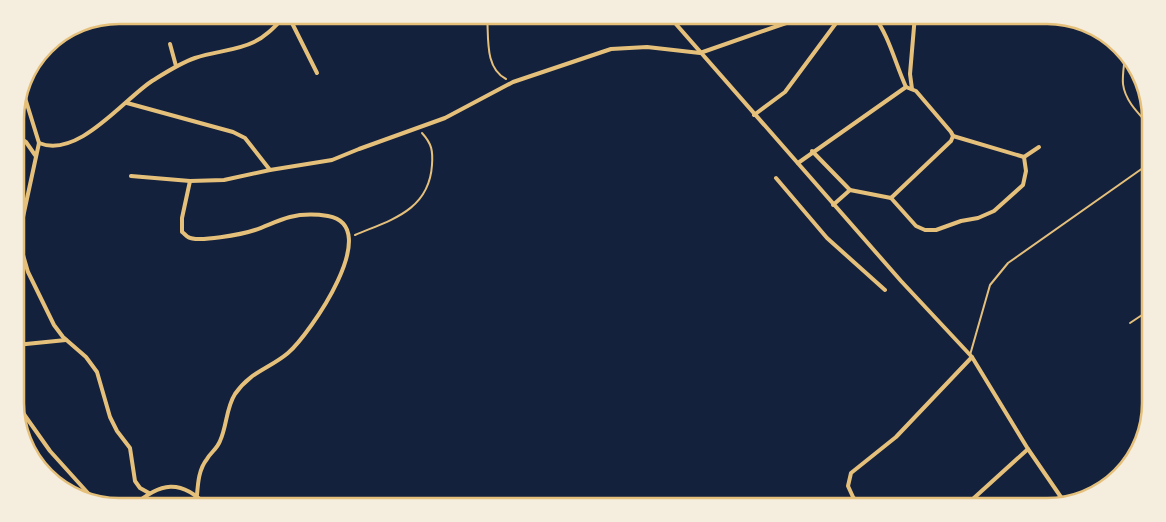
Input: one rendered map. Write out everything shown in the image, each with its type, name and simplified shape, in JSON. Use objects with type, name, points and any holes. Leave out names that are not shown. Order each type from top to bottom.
[{"type":"street","points":[[39,143],[48,145],[64,143],[83,136],[127,103],[146,86],[176,66],[195,58],[255,42],[278,24]]},
{"type":"street","points":[[292,24],[317,73]]},
{"type":"street","points":[[676,24],[833,205],[971,356],[1028,449],[1062,497]]},
{"type":"street","points":[[130,176],[190,181],[224,180],[332,160],[445,118],[513,82],[611,49],[647,47],[700,53],[783,24]]},
{"type":"street","points":[[754,115],[785,92],[835,24]]},
{"type":"street","points":[[880,24],[906,87],[912,89],[953,136],[1024,157]]},
{"type":"street","points":[[912,89],[910,74],[914,24]]},
{"type":"street","points":[[170,44],[176,66]]},
{"type":"street","points":[[798,163],[812,151],[906,87]]},
{"type":"street","points":[[24,214],[35,166],[35,154],[39,143],[26,101]]},
{"type":"street","points":[[127,103],[233,132],[245,138],[270,170]]},
{"type":"street","points":[[891,198],[951,141],[953,136]]},
{"type":"street","points":[[24,141],[35,154]]},
{"type":"street","points":[[1024,157],[1039,147]]},
{"type":"street","points":[[812,151],[850,190],[891,198],[916,226],[925,230],[936,230],[955,222],[978,218],[994,211],[1023,185],[1026,171],[1024,157]]},
{"type":"street","points":[[776,178],[827,238],[885,290]]},
{"type":"street","points":[[190,181],[182,218],[182,232],[188,238],[198,239],[253,231],[288,217],[319,214],[339,220],[350,237],[340,278],[305,336],[288,354],[255,373],[234,396],[221,440],[206,459],[198,477],[197,494]]},
{"type":"street","points":[[833,205],[850,190]]},
{"type":"street","points":[[24,260],[54,325],[66,340],[86,357],[97,372],[110,417],[117,431],[130,448],[135,481],[140,488],[149,493]]},
{"type":"street","points":[[24,343],[66,340]]},
{"type":"street","points":[[854,498],[848,486],[851,473],[896,437],[971,356]]},
{"type":"street","points":[[25,415],[50,450],[88,493]]},
{"type":"street","points":[[974,498],[1028,449]]},
{"type":"street","points":[[143,498],[163,486],[172,486],[197,494],[200,498]]},
{"type":"lane","points":[[1124,63],[1123,84],[1133,107],[1142,117]]},
{"type":"lane","points":[[971,356],[990,285],[1008,263],[1142,169]]},
{"type":"lane","points":[[1130,323],[1142,315]]},
{"type":"path","points":[[488,24],[491,61],[502,76],[513,82]]},
{"type":"path","points":[[350,237],[401,216],[424,194],[431,174],[432,150],[430,141],[418,128]]}]
